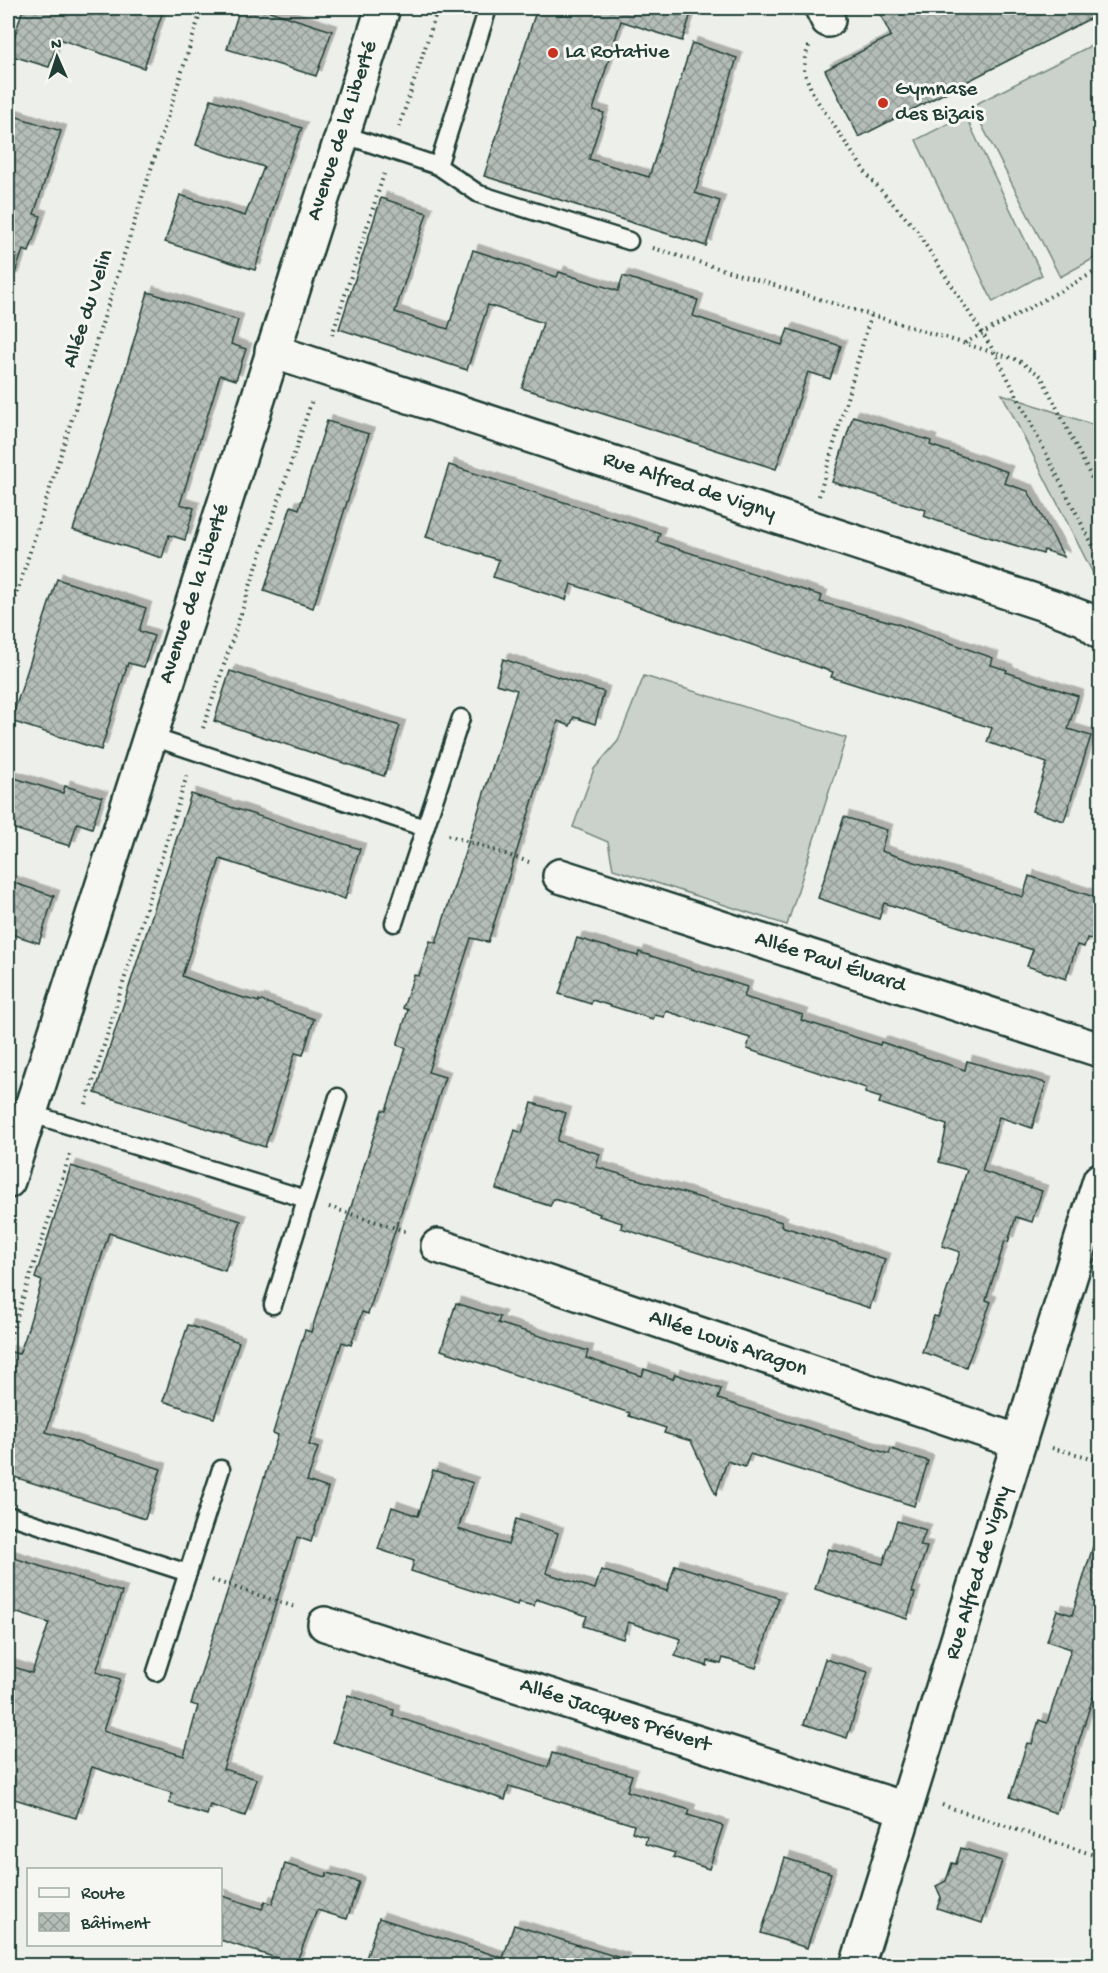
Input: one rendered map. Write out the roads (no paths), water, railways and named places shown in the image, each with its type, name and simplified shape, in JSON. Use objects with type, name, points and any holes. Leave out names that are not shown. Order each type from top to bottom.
[{"type":"street","name":"Avenue de la Liberté","points":[[8,1181],[18,1109],[149,736],[383,8]]},
{"type":"street","name":"Rue Alfred de Vigny","points":[[273,351],[1053,607],[1085,619],[1101,632]]},
{"type":"street","name":"Allée Paul Éluard","points":[[560,876],[1101,1050]]},
{"type":"street","name":"Rue Alfred de Vigny","points":[[857,1965],[1101,1180]]},
{"type":"street","name":"Allée Louis Aragon","points":[[438,1246],[1019,1442]]},
{"type":"street","name":"Allée Jacques Prévert","points":[[325,1624],[908,1801]]},
{"type":"lane","points":[[438,166],[488,8]]},
{"type":"lane","points":[[342,134],[438,166],[479,194],[629,241]]},
{"type":"lane","points":[[394,923],[461,718]]},
{"type":"lane","points":[[149,736],[425,828]]},
{"type":"lane","points":[[273,1305],[338,1097]]},
{"type":"lane","points":[[18,1109],[306,1199]]},
{"type":"lane","points":[[156,1672],[221,1469]]},
{"type":"lane","points":[[8,1515],[188,1573]]},
{"type":"place","name":"La Rotative","points":[[553,53]]},
{"type":"place","name":"Gymnase des Bizais","points":[[883,103]]}]
